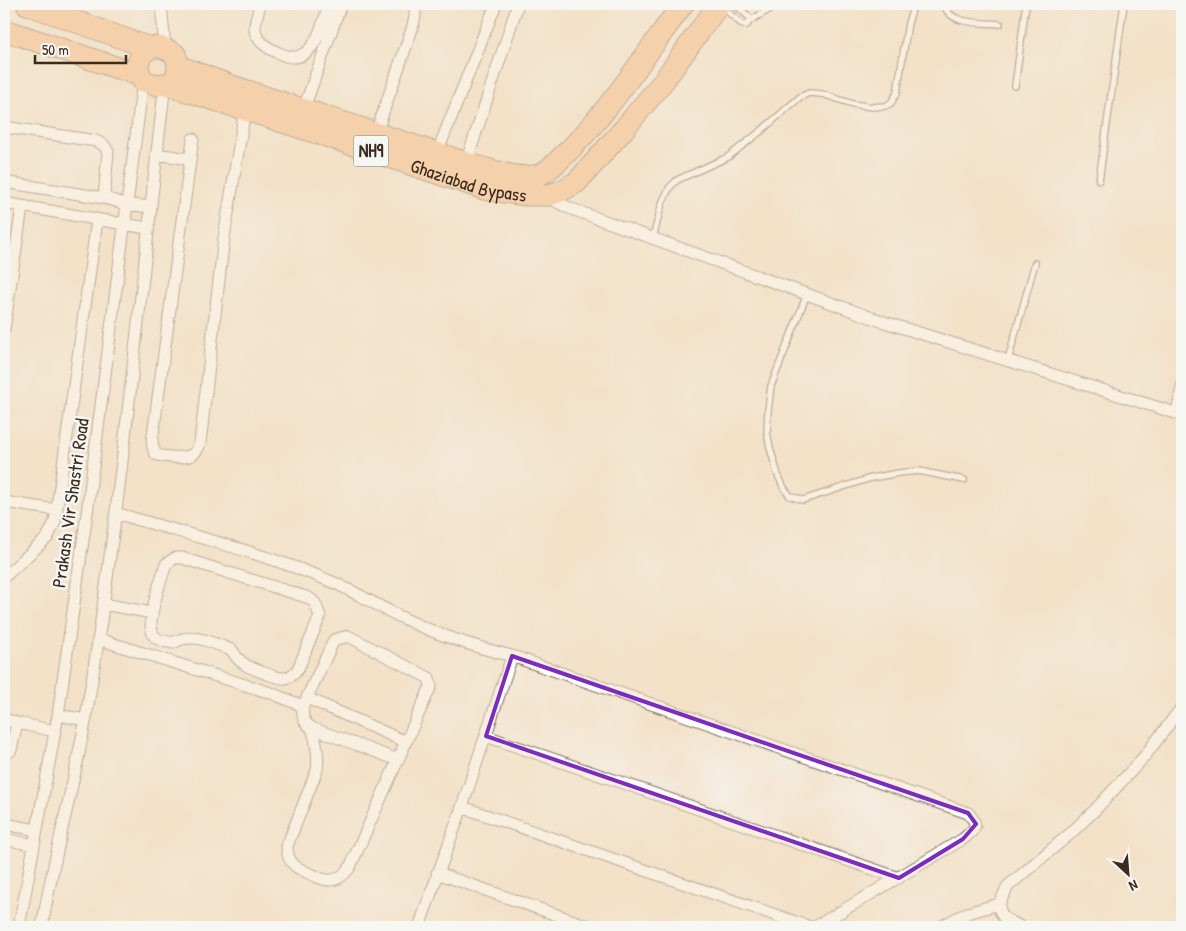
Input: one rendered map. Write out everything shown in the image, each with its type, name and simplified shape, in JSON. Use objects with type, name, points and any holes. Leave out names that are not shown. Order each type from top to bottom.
[{"type":"highway","points":[[27,4],[175,54],[178,66],[177,74],[171,81],[165,84]]},
{"type":"highway","name":"Ghaziabad Bypass","points":[[4,31],[157,85],[165,84],[484,189],[526,195],[549,195],[561,192],[577,182],[624,129],[719,4]]},
{"type":"highway","points":[[681,7],[702,26]]},
{"type":"highway","name":"Ghaziabad Bypass","points":[[178,66],[232,86],[304,108],[466,163],[515,176],[540,174],[548,170],[575,145],[612,101],[681,7]]},
{"type":"highway","points":[[658,38],[681,55]]},
{"type":"highway","points":[[141,78],[137,67],[141,55],[157,48]]},
{"type":"street","points":[[157,48],[161,4]]},
{"type":"street","points":[[259,4],[255,32],[267,48],[286,57],[298,57],[307,53],[317,39],[329,4]]},
{"type":"street","points":[[304,108],[341,4]]},
{"type":"street","points":[[376,133],[412,29],[415,17],[415,4]]},
{"type":"street","points":[[437,153],[496,4]]},
{"type":"street","points":[[466,163],[518,4]]},
{"type":"street","name":"Prakash Vir Shastri Road","points":[[19,927],[58,715],[87,513],[141,78]]},
{"type":"street","points":[[42,927],[47,896],[76,774],[98,639],[116,513],[147,228],[165,84]]},
{"type":"street","points":[[193,139],[152,442],[157,455],[183,457],[194,454],[200,443],[224,237],[245,110]]},
{"type":"street","points":[[4,127],[96,141],[104,145],[108,152],[104,198]]},
{"type":"street","points":[[156,154],[190,159]]},
{"type":"street","points":[[4,182],[150,207]]},
{"type":"street","points":[[549,195],[557,202],[569,208],[881,321],[1179,414],[1182,388]]},
{"type":"street","points":[[4,203],[147,228]]},
{"type":"street","points":[[4,330],[22,207]]},
{"type":"street","points":[[4,577],[46,538],[55,522],[97,220]]},
{"type":"street","points":[[4,502],[57,510]]},
{"type":"street","points":[[116,513],[230,546],[290,566],[332,582],[404,619],[443,636],[476,648],[512,656],[968,813],[976,824],[974,831],[963,839],[815,927]]},
{"type":"street","points":[[175,558],[182,558],[309,598],[316,603],[320,616],[298,669],[293,675],[286,678],[249,668],[236,658],[232,650],[192,637],[173,643],[164,642],[155,637],[151,629],[152,613],[166,564],[175,558]]},
{"type":"street","points":[[103,604],[152,613]]},
{"type":"street","points":[[312,728],[318,751],[317,770],[288,846],[287,854],[295,867],[319,878],[329,881],[337,879],[346,873],[350,867],[398,760],[431,686],[431,681],[428,678],[348,636],[334,640],[305,702],[302,717],[306,724],[312,728],[398,760]]},
{"type":"street","points":[[98,639],[305,702],[406,742]]},
{"type":"street","points":[[418,927],[462,807],[512,656]]},
{"type":"street","points":[[940,927],[967,914],[999,904],[1008,886],[1071,833],[1138,764],[1182,707]]},
{"type":"street","points":[[58,715],[86,720]]},
{"type":"street","points":[[4,720],[55,731]]},
{"type":"street","points":[[4,755],[11,750],[17,722]]},
{"type":"street","points":[[486,736],[899,878]]},
{"type":"street","points":[[462,807],[810,927]]},
{"type":"street","points":[[4,824],[37,830]]},
{"type":"street","points":[[4,839],[34,845]]},
{"type":"street","points":[[437,873],[591,927]]},
{"type":"street","points":[[999,904],[1004,918],[1021,927]]},
{"type":"lane","points":[[719,4],[744,26],[779,4]]},
{"type":"lane","points":[[734,4],[751,20]]},
{"type":"lane","points":[[654,238],[662,203],[670,187],[677,180],[728,157],[800,97],[810,93],[822,94],[853,104],[885,106],[891,103],[897,93],[908,23],[914,4]]},
{"type":"lane","points":[[944,4],[947,12],[959,20],[1000,24]]},
{"type":"lane","points":[[1015,86],[1026,4]]},
{"type":"lane","points":[[1099,180],[1124,4]]},
{"type":"lane","points":[[1008,360],[1035,263]]},
{"type":"lane","points":[[807,294],[771,386],[768,410],[767,432],[770,448],[778,475],[790,496],[802,500],[871,478],[899,473],[919,472],[964,480]]},
{"type":"highlighted area","points":[[512,656],[968,813],[976,824],[963,839],[899,878],[486,736]]}]
